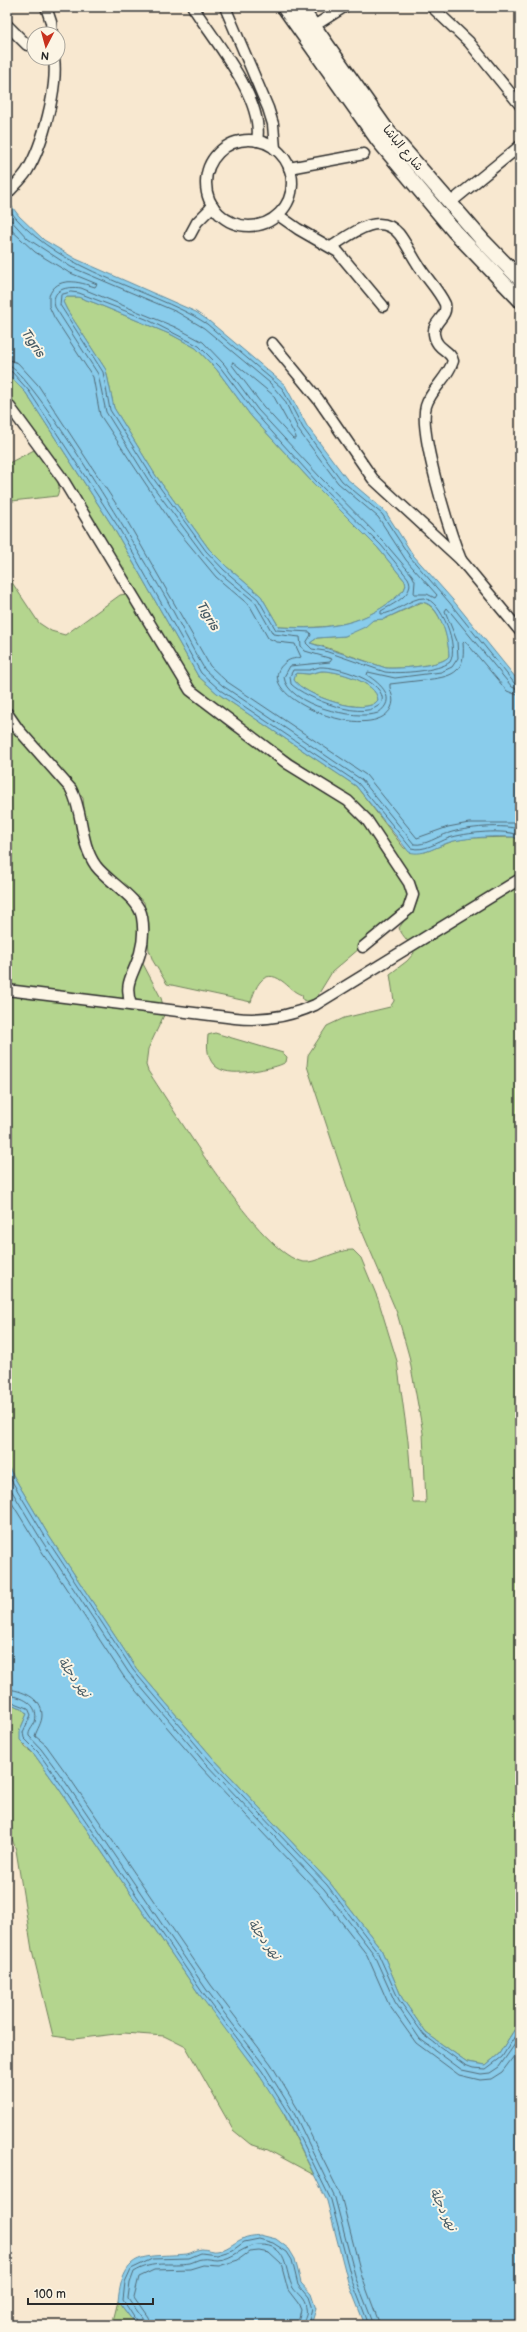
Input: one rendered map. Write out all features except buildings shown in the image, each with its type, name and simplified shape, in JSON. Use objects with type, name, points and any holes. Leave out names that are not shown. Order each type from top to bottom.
[{"type":"main road","points":[[284,7],[378,140],[454,230],[520,300]]},
{"type":"main road","name":"شارع الباشا","points":[[300,7],[386,129],[484,242],[520,279]]},
{"type":"street","points":[[46,7],[51,26]]},
{"type":"street","points":[[193,7],[219,45],[243,85],[257,119],[257,140]]},
{"type":"street","points":[[225,7],[268,108],[273,124],[275,149]]},
{"type":"street","points":[[314,26],[344,7]]},
{"type":"street","points":[[432,7],[469,42],[520,105]]},
{"type":"street","points":[[7,25],[26,44]]},
{"type":"street","points":[[7,194],[27,171],[47,118],[55,66]]},
{"type":"street","points":[[257,140],[275,149],[289,168],[291,189],[286,203],[278,215],[267,222],[247,226],[227,220],[213,206],[208,195],[207,182],[209,169],[216,158],[225,148],[237,142],[257,140]]},
{"type":"street","points":[[450,203],[520,146]]},
{"type":"street","points":[[289,168],[364,154]]},
{"type":"street","points":[[190,235],[197,222],[213,206]]},
{"type":"street","points":[[278,215],[298,229],[331,247],[351,265],[384,306]]},
{"type":"street","points":[[331,247],[367,225],[382,224],[391,228],[399,234],[419,268],[445,304],[444,315],[435,326],[434,334],[439,347],[449,354],[453,361],[430,398],[425,412],[428,442],[444,511],[461,560]]},
{"type":"street","points":[[272,343],[318,399],[373,479],[461,560],[520,631]]},
{"type":"street","points":[[7,403],[62,478],[190,690],[288,764],[348,801],[366,820],[409,882],[413,895],[408,910],[363,947]]},
{"type":"street","points":[[7,713],[18,729],[71,789],[76,798],[84,841],[93,861],[100,871],[134,902],[140,910],[142,921],[141,946],[128,987],[131,1005]]},
{"type":"street","points":[[7,990],[252,1020],[284,1016],[315,1005],[520,879]]},
{"type":"green space","points":[[66,297],[78,297],[95,303],[172,335],[196,348],[217,370],[251,416],[313,483],[378,548],[405,581],[406,585],[404,590],[375,612],[346,623],[331,626],[297,628],[279,627],[261,596],[227,567],[209,549],[156,476],[114,408],[106,370],[67,310],[63,302]]},
{"type":"green space","points":[[7,373],[26,393],[113,527],[198,676],[217,693],[356,786],[404,848],[425,852],[453,841],[470,838],[514,837],[520,841],[520,2021],[499,2054],[486,2065],[467,2062],[426,2033],[402,1998],[381,1949],[330,1883],[212,1757],[136,1668],[49,1536],[7,1465],[7,720],[69,793],[84,854],[96,874],[133,906],[139,919],[141,960],[161,998],[165,1013],[148,1049],[146,1065],[148,1071],[197,1147],[243,1209],[265,1235],[286,1254],[304,1262],[309,1262],[347,1250],[353,1250],[361,1258],[378,1299],[397,1361],[408,1441],[413,1503],[426,1503],[423,1433],[409,1356],[397,1313],[361,1229],[307,1066],[308,1055],[327,1026],[344,1018],[390,1007],[394,1001],[390,974],[407,961],[414,953],[399,928],[417,902],[417,887],[361,809],[350,797],[260,738],[191,684],[66,478],[7,395]]},
{"type":"green space","points":[[34,450],[56,477],[59,490],[57,496],[12,501],[7,521],[7,464]]},
{"type":"green space","points":[[7,575],[39,623],[51,631],[65,635],[120,595],[126,594],[193,698],[231,729],[338,798],[362,820],[409,890],[408,902],[401,913],[332,972],[313,1003],[303,1000],[302,995],[294,991],[282,981],[270,976],[261,981],[251,1002],[167,984],[153,961],[149,950],[144,902],[109,874],[101,864],[93,852],[86,826],[83,798],[24,732],[7,707]]},
{"type":"green space","points":[[422,602],[429,605],[434,610],[443,624],[449,649],[449,656],[439,662],[410,667],[386,668],[310,643],[317,638],[345,636],[373,620],[384,619]]},
{"type":"green space","points":[[328,671],[355,678],[371,688],[376,694],[378,700],[372,705],[362,707],[349,706],[322,698],[309,692],[294,680],[295,673],[309,674]]},
{"type":"green space","points":[[215,1033],[283,1053],[287,1057],[286,1062],[273,1067],[248,1072],[228,1072],[220,1069],[214,1065],[210,1058],[208,1048],[208,1035]]},
{"type":"green space","points":[[7,1703],[22,1708],[27,1714],[20,1730],[25,1747],[34,1754],[57,1786],[199,1994],[219,2018],[278,2102],[314,2175],[268,2150],[250,2144],[233,2130],[186,2047],[164,2036],[124,2033],[74,2039],[53,2036],[32,1950],[16,1850],[7,1825]]},
{"type":"green space","points":[[118,2301],[136,2325],[112,2325]]},
{"type":"water","name":"Tigris","points":[[7,200],[19,216],[44,240],[76,259],[196,312],[209,321],[285,385],[307,426],[346,478],[385,511],[413,555],[452,599],[520,683],[520,841],[514,837],[476,838],[454,841],[426,852],[409,852],[356,786],[217,693],[198,676],[113,527],[26,393],[7,373]],"holes":[[[66,297],[78,297],[95,303],[172,335],[196,348],[217,370],[251,416],[313,483],[378,548],[405,581],[406,585],[404,590],[376,611],[346,623],[314,628],[279,627],[261,596],[227,567],[209,549],[156,476],[114,408],[106,370],[67,310],[63,302]],[[420,602],[427,603],[433,608],[442,623],[449,649],[449,656],[439,662],[430,664],[400,668],[386,668],[310,643],[317,638],[345,636],[365,627],[373,620],[384,619]],[[328,671],[355,678],[371,688],[376,694],[378,700],[372,705],[362,707],[349,706],[322,698],[309,692],[294,680],[296,673],[309,674]]]},
{"type":"water","name":"نهر دجلة","points":[[7,1465],[49,1536],[136,1668],[212,1757],[330,1883],[381,1949],[402,1998],[426,2033],[467,2062],[486,2065],[499,2054],[520,2021],[520,2325],[365,2325],[348,2282],[327,2201],[286,2117],[258,2073],[199,1994],[57,1786],[34,1754],[20,1740],[20,1730],[27,1714],[22,1708],[7,1703]]},
{"type":"water","points":[[260,2235],[276,2239],[289,2249],[295,2259],[301,2283],[311,2294],[316,2309],[311,2325],[136,2325],[118,2301],[125,2272],[131,2264],[139,2259],[187,2254],[200,2249],[213,2251],[221,2250],[244,2238]]}]
